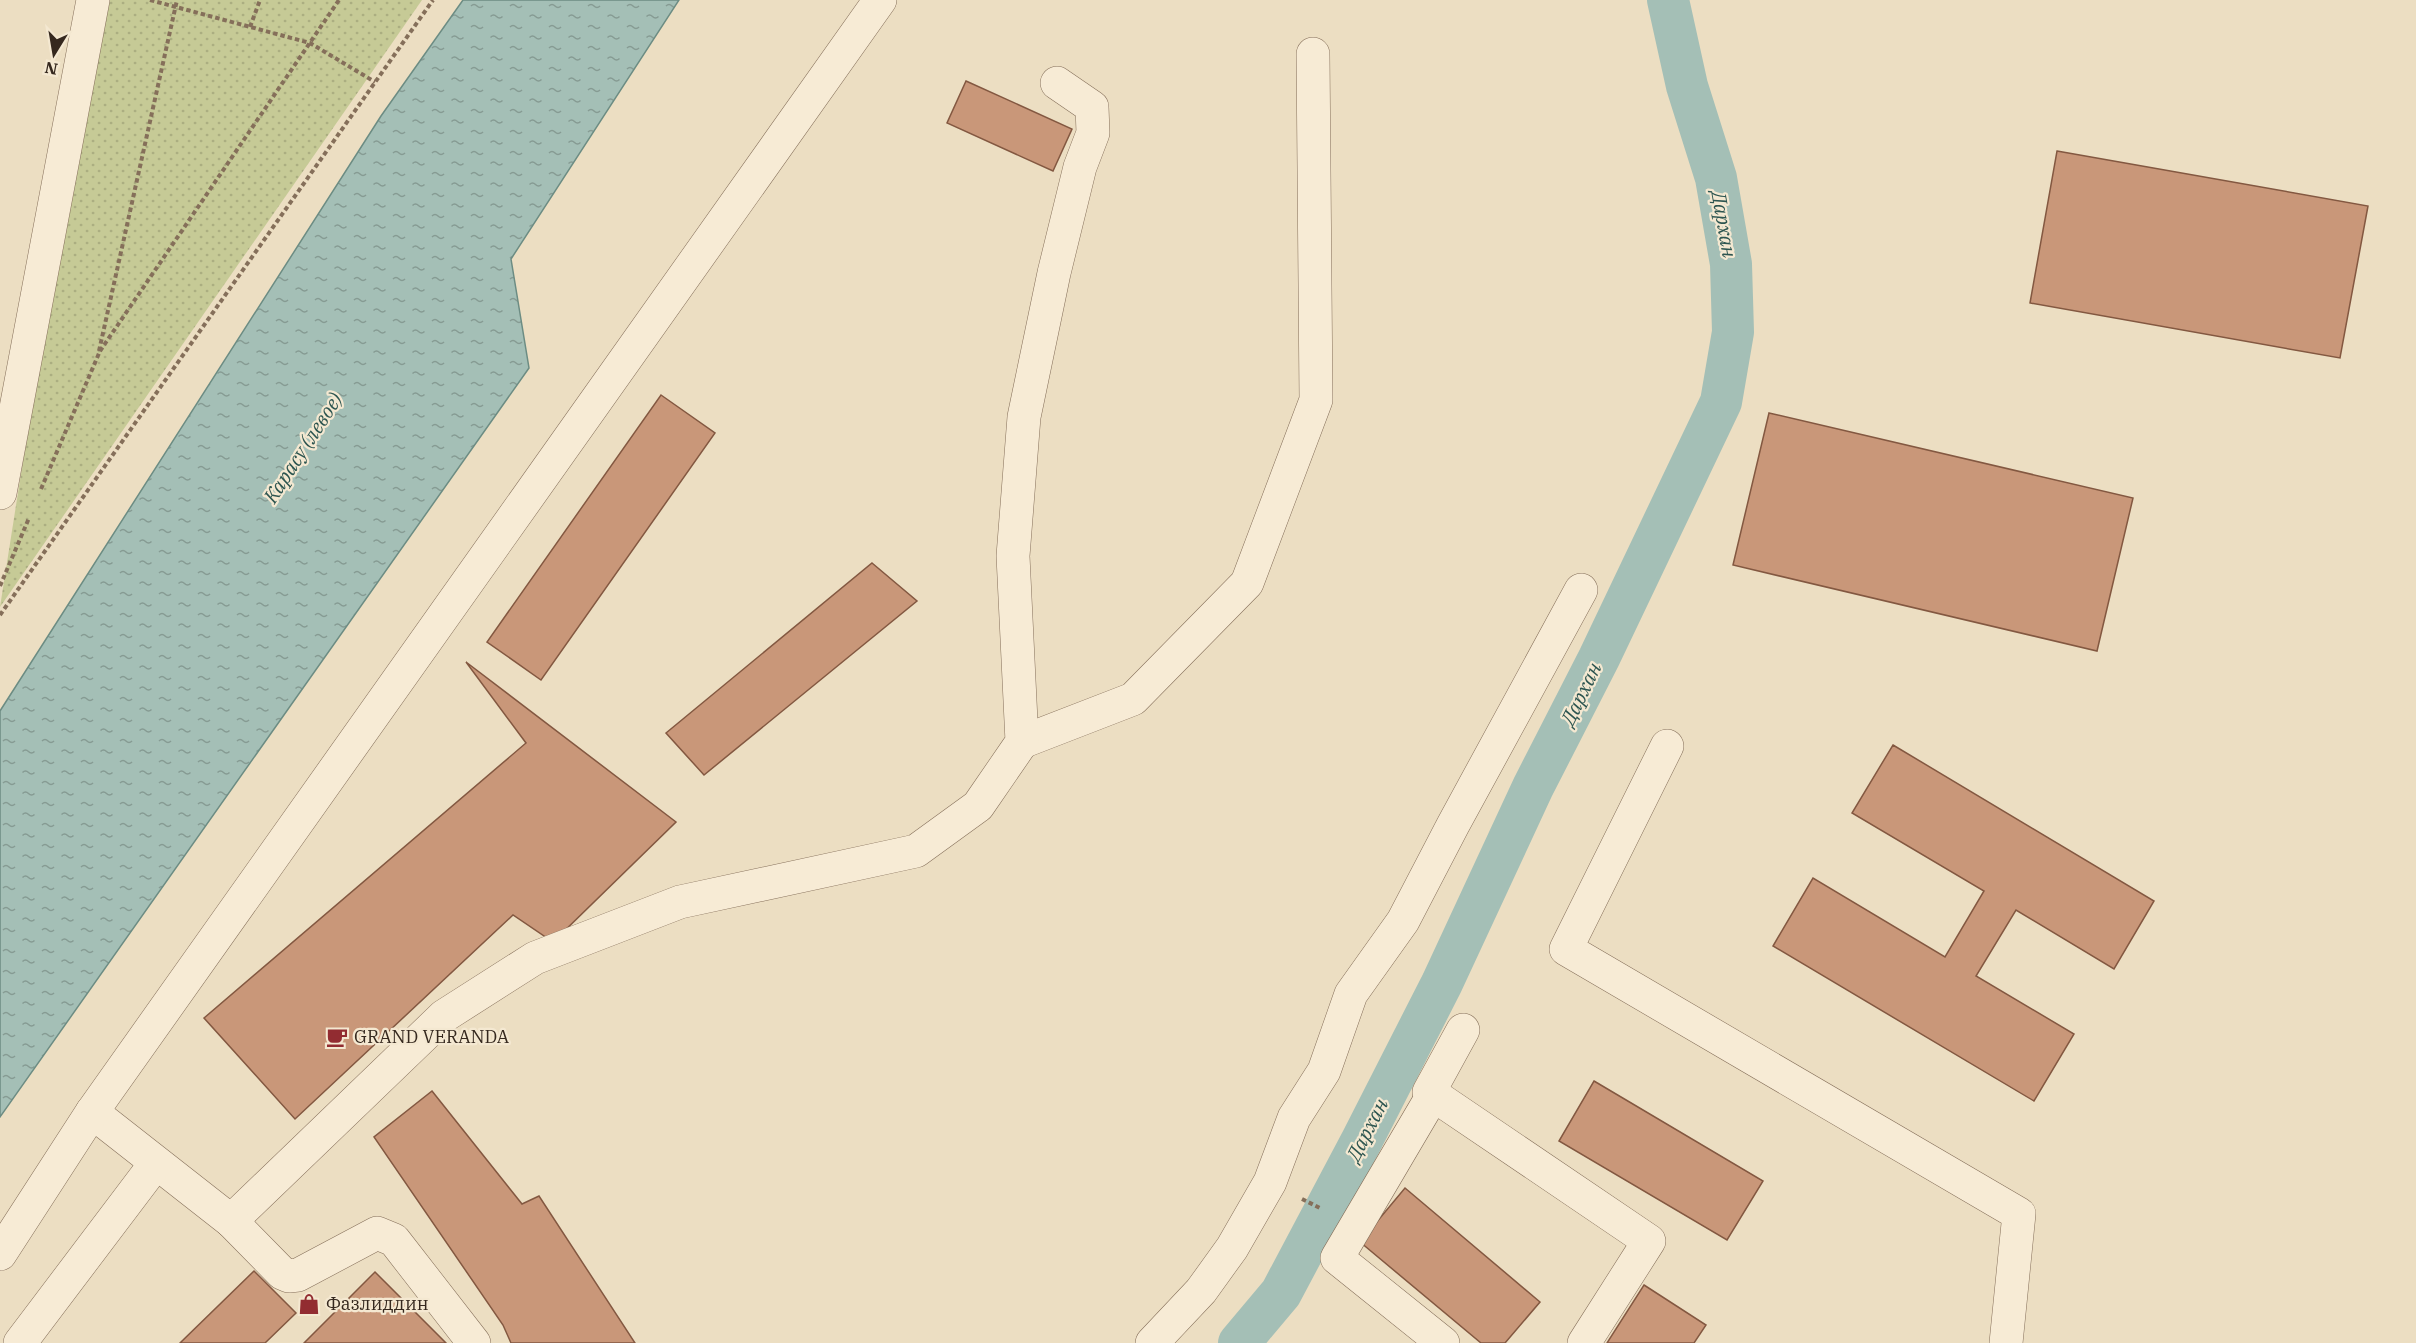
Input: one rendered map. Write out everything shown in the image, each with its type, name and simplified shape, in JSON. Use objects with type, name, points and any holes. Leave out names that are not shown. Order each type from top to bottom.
[{"type":"street","points":[[0,493],[93,0]]},
{"type":"street","points":[[0,1254],[92,1112],[880,0]]},
{"type":"street","points":[[231,1221],[444,1016],[535,958],[680,903],[916,851],[978,806],[1022,742],[1133,699],[1248,583],[1316,400],[1313,54]]},
{"type":"street","points":[[1022,742],[1013,556],[1024,417],[1054,273],[1080,167],[1093,133],[1092,107],[1057,83]]},
{"type":"street","points":[[1152,1343],[1201,1291],[1232,1248],[1270,1182],[1294,1118],[1324,1071],[1351,994],[1403,921],[1581,590]]},
{"type":"street","points":[[1667,746],[1566,949],[2019,1214],[2006,1343]]},
{"type":"street","points":[[1463,1030],[1429,1092],[1649,1241],[1584,1343]]},
{"type":"street","points":[[1433,1095],[1337,1258],[1443,1343]]},
{"type":"street","points":[[92,1112],[231,1221],[282,1273],[289,1276],[298,1275],[377,1233],[394,1240],[474,1343]]},
{"type":"street","points":[[20,1343],[156,1163]]},
{"type":"path","points":[[150,0],[310,43],[375,82]]},
{"type":"path","points":[[37,499],[97,358],[177,0]]},
{"type":"path","points":[[250,27],[260,0]]},
{"type":"path","points":[[97,358],[339,0]]},
{"type":"path","points":[[0,615],[433,0]]},
{"type":"path","points":[[0,586],[32,510]]},
{"type":"path","points":[[1270,1182],[1355,1227]]},
{"type":"green space","points":[[103,0],[422,0],[0,607],[57,245]]},
{"type":"water","name":"Карасу (левое)","points":[[463,0],[679,0],[511,259],[529,368],[0,1117],[0,711],[381,116]]},
{"type":"building","points":[[966,81],[1072,129],[1053,171],[947,123]]},
{"type":"building","points":[[2057,151],[2368,206],[2340,358],[2030,303]]},
{"type":"building","points":[[661,395],[715,433],[541,680],[487,642]]},
{"type":"building","points":[[1769,413],[2133,498],[2097,651],[1733,565]]},
{"type":"building","points":[[872,563],[917,601],[704,775],[666,733]]},
{"type":"building","points":[[466,662],[676,822],[553,942],[513,915],[295,1119],[204,1018],[526,743]]},
{"type":"building","points":[[1893,745],[2154,901],[2114,969],[2016,910],[1976,976],[2074,1034],[2034,1101],[1773,946],[1813,878],[1945,957],[1984,891],[1852,813]]},
{"type":"building","points":[[1594,1081],[1763,1181],[1727,1240],[1559,1141]]},
{"type":"building","points":[[432,1091],[522,1204],[539,1196],[635,1343],[511,1343],[503,1325],[374,1137]]},
{"type":"building","points":[[1405,1188],[1540,1302],[1505,1343],[1481,1343],[1360,1242]]},
{"type":"building","points":[[254,1271],[296,1313],[265,1343],[180,1343]]},
{"type":"building","points":[[375,1272],[446,1343],[304,1343]]},
{"type":"building","points":[[1644,1285],[1706,1325],[1694,1343],[1607,1343]]},
{"type":"waterway","name":"Дархан","points":[[1239,1343],[1281,1293],[1362,1140],[1442,983],[1533,787],[1599,658],[1721,402],[1733,332],[1731,264],[1716,178],[1687,86],[1668,0]]},
{"type":"place","name":"GRAND VERANDA","points":[[337,1037]]},
{"type":"place","name":"Фазлиддин","points":[[309,1304]]}]
